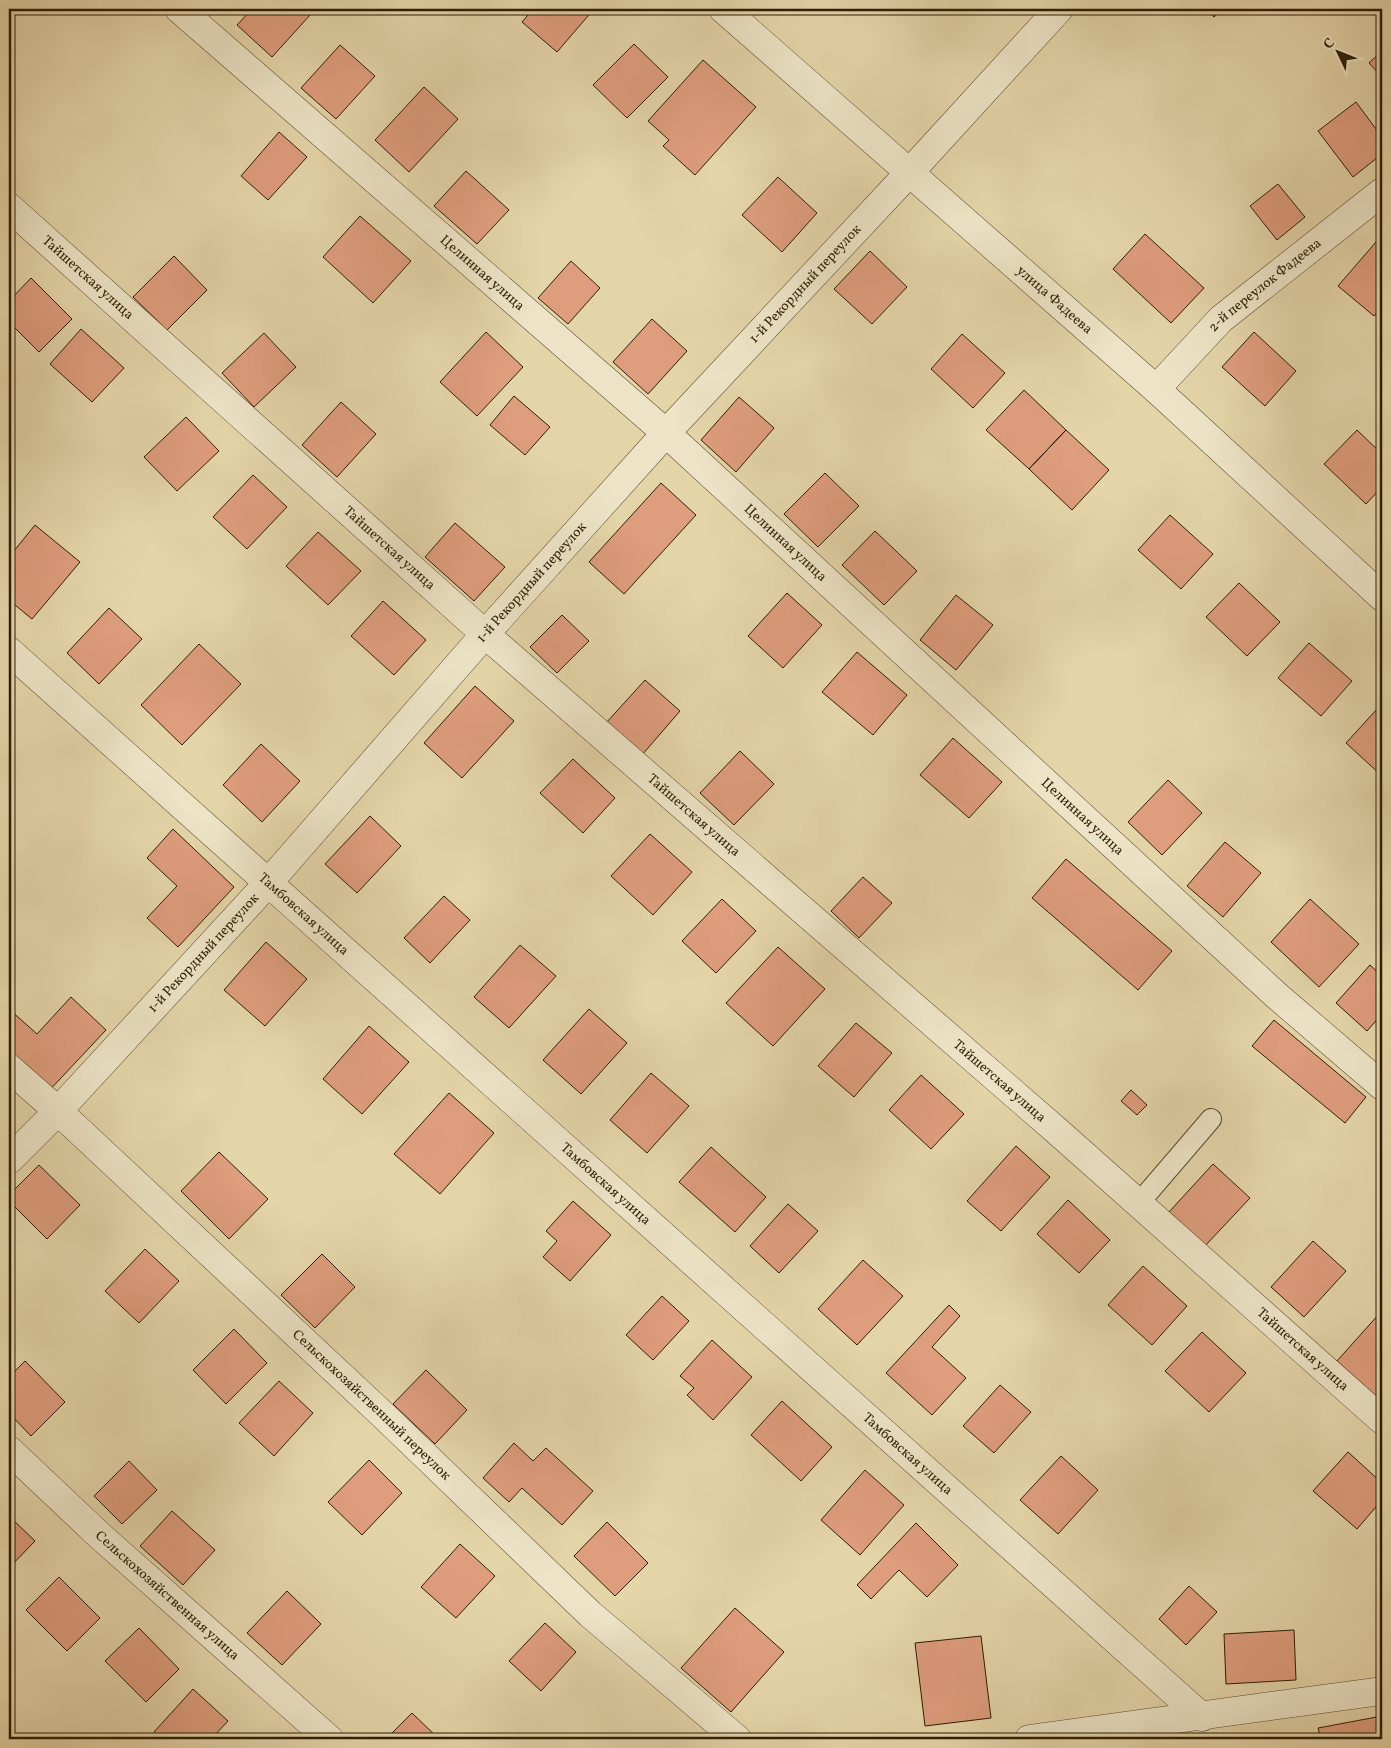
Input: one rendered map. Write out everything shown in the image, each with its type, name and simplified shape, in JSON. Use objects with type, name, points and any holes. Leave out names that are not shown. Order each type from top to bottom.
[{"type":"street","name":"Целинная улица","points":[[179,9],[666,433],[1276,995],[1382,1086]]},
{"type":"street","name":"улица Фадеева","points":[[723,9],[1156,389],[1382,597]]},
{"type":"street","name":"1-й Рекордный переулок","points":[[9,1160],[58,1111],[269,882],[485,634],[666,433],[1059,9]]},
{"type":"street","name":"2-й переулок Фадеева","points":[[1156,389],[1221,320],[1382,192]]},
{"type":"street","name":"Тайшетская улица","points":[[9,207],[485,634],[1139,1203],[1382,1420]]},
{"type":"street","name":"Тамбовская улица","points":[[9,651],[1202,1717]]},
{"type":"street","name":"Сельскохозяйственный переулок","points":[[9,1068],[58,1111],[382,1414],[590,1614],[737,1739]]},
{"type":"street","name":"Сельскохозяйственная улица","points":[[9,1450],[99,1535],[329,1739]]},
{"type":"street","points":[[1037,1739],[1382,1691]]},
{"type":"lane","points":[[1139,1203],[1211,1119]]},
{"type":"building","points":[[252,9],[305,9],[311,14],[272,57],[237,25]]},
{"type":"building","points":[[533,9],[594,9],[557,52],[522,22]]},
{"type":"building","points":[[1207,9],[1223,9],[1214,17]]},
{"type":"building","points":[[634,44],[668,77],[627,118],[593,85]]},
{"type":"building","points":[[340,45],[375,76],[336,119],[301,88]]},
{"type":"building","points":[[1382,51],[1382,77],[1369,63]]},
{"type":"building","points":[[703,60],[756,107],[695,175],[663,146],[669,140],[648,121]]},
{"type":"building","points":[[424,87],[458,119],[409,172],[375,140]]},
{"type":"building","points":[[1356,102],[1382,137],[1382,154],[1353,177],[1318,131]]},
{"type":"building","points":[[279,132],[307,157],[268,200],[241,176]]},
{"type":"building","points":[[466,171],[509,210],[477,244],[434,206]]},
{"type":"building","points":[[778,177],[817,213],[782,252],[742,215]]},
{"type":"building","points":[[1278,184],[1305,217],[1277,240],[1250,206]]},
{"type":"building","points":[[360,216],[411,261],[373,303],[323,257]]},
{"type":"building","points":[[1145,234],[1204,288],[1171,323],[1113,269]]},
{"type":"building","points":[[1376,242],[1382,247],[1382,307],[1374,316],[1338,286]]},
{"type":"building","points":[[870,251],[907,287],[872,324],[834,289]]},
{"type":"building","points":[[174,256],[207,290],[167,330],[133,297]]},
{"type":"building","points":[[571,261],[600,288],[568,324],[538,298]]},
{"type":"building","points":[[31,278],[72,319],[39,352],[9,322],[9,301]]},
{"type":"building","points":[[652,319],[687,351],[648,394],[613,362]]},
{"type":"building","points":[[81,329],[124,368],[92,402],[50,364]]},
{"type":"building","points":[[486,332],[523,367],[477,416],[440,382]]},
{"type":"building","points":[[1254,332],[1296,371],[1265,406],[1222,367]]},
{"type":"building","points":[[264,333],[296,367],[254,407],[222,373]]},
{"type":"building","points":[[962,334],[1005,373],[973,408],[931,369]]},
{"type":"building","points":[[1024,390],[1066,430],[1029,469],[986,430]]},
{"type":"building","points":[[514,396],[550,427],[525,455],[490,425]]},
{"type":"building","points":[[739,397],[774,428],[736,472],[701,440]]},
{"type":"building","points":[[341,402],[376,434],[337,477],[302,445]]},
{"type":"building","points":[[186,417],[219,451],[177,491],[144,457]]},
{"type":"building","points":[[1066,430],[1109,470],[1072,510],[1029,469]]},
{"type":"building","points":[[1357,430],[1382,454],[1382,487],[1366,504],[1324,464]]},
{"type":"building","points":[[825,473],[859,506],[818,547],[784,514]]},
{"type":"building","points":[[253,475],[287,507],[247,549],[213,517]]},
{"type":"building","points":[[661,483],[696,515],[624,594],[589,562]]},
{"type":"building","points":[[1170,515],[1213,554],[1181,589],[1138,550]]},
{"type":"building","points":[[455,523],[505,567],[474,601],[425,557]]},
{"type":"building","points":[[35,525],[80,562],[32,619],[9,600],[9,557]]},
{"type":"building","points":[[875,531],[917,571],[884,605],[842,565]]},
{"type":"building","points":[[318,532],[361,571],[328,605],[286,566]]},
{"type":"building","points":[[1239,583],[1280,622],[1247,656],[1206,617]]},
{"type":"building","points":[[787,593],[822,625],[783,668],[748,636]]},
{"type":"building","points":[[956,595],[993,625],[956,670],[920,640]]},
{"type":"building","points":[[383,601],[426,640],[394,675],[351,636]]},
{"type":"building","points":[[109,608],[142,639],[99,684],[67,653]]},
{"type":"building","points":[[562,615],[589,641],[557,673],[530,647]]},
{"type":"building","points":[[1309,643],[1352,681],[1321,716],[1278,678]]},
{"type":"building","points":[[199,644],[241,684],[182,745],[141,705]]},
{"type":"building","points":[[857,652],[907,695],[873,735],[822,692]]},
{"type":"building","points":[[645,680],[680,711],[642,755],[606,723]]},
{"type":"building","points":[[475,686],[514,721],[462,778],[424,743]]},
{"type":"building","points":[[1378,708],[1382,712],[1382,776],[1346,743]]},
{"type":"building","points":[[953,738],[1002,782],[969,818],[920,775]]},
{"type":"building","points":[[261,744],[300,781],[262,822],[223,785]]},
{"type":"building","points":[[740,751],[774,784],[734,825],[700,793]]},
{"type":"building","points":[[573,759],[615,798],[583,833],[540,793]]},
{"type":"building","points":[[1168,780],[1202,813],[1162,855],[1128,822]]},
{"type":"building","points":[[370,816],[401,846],[357,893],[325,864]]},
{"type":"building","points":[[173,829],[234,887],[178,947],[147,918],[177,886],[147,858]]},
{"type":"building","points":[[650,834],[692,872],[653,915],[611,876]]},
{"type":"building","points":[[1225,842],[1261,873],[1223,917],[1187,886]]},
{"type":"building","points":[[1066,859],[1172,951],[1138,990],[1032,898]]},
{"type":"building","points":[[863,877],[892,903],[859,938],[831,911]]},
{"type":"building","points":[[444,896],[470,920],[430,963],[404,938]]},
{"type":"building","points":[[722,899],[756,931],[716,973],[682,941]]},
{"type":"building","points":[[1310,899],[1359,944],[1319,987],[1271,942]]},
{"type":"building","points":[[266,942],[307,979],[265,1026],[224,990]]},
{"type":"building","points":[[520,945],[556,976],[509,1028],[474,997]]},
{"type":"building","points":[[778,947],[825,989],[773,1046],[726,1003]]},
{"type":"building","points":[[1370,965],[1382,976],[1382,1014],[1367,1031],[1336,1003]]},
{"type":"building","points":[[71,997],[106,1030],[46,1094],[9,1059],[9,1009],[37,1034]]},
{"type":"building","points":[[589,1009],[627,1043],[581,1094],[543,1060]]},
{"type":"building","points":[[1274,1020],[1366,1097],[1345,1123],[1252,1046]]},
{"type":"building","points":[[856,1023],[892,1053],[854,1097],[818,1066]]},
{"type":"building","points":[[369,1026],[409,1062],[362,1114],[323,1079]]},
{"type":"building","points":[[651,1073],[689,1106],[647,1153],[610,1120]]},
{"type":"building","points":[[921,1075],[964,1114],[931,1149],[889,1110]]},
{"type":"building","points":[[1131,1090],[1147,1105],[1137,1115],[1121,1101]]},
{"type":"building","points":[[449,1093],[494,1133],[440,1194],[394,1154]]},
{"type":"building","points":[[1016,1146],[1050,1177],[1001,1231],[967,1201]]},
{"type":"building","points":[[711,1147],[766,1197],[735,1232],[679,1182]]},
{"type":"building","points":[[219,1152],[268,1199],[229,1239],[181,1191]]},
{"type":"building","points":[[1213,1164],[1250,1198],[1205,1246],[1169,1212]]},
{"type":"building","points":[[39,1165],[80,1205],[47,1239],[9,1201],[9,1195]]},
{"type":"building","points":[[1068,1200],[1110,1240],[1079,1273],[1037,1234]]},
{"type":"building","points":[[573,1201],[611,1235],[570,1281],[543,1257],[557,1241],[546,1231]]},
{"type":"building","points":[[788,1204],[818,1231],[779,1273],[750,1246]]},
{"type":"building","points":[[1313,1241],[1346,1271],[1304,1317],[1271,1287]]},
{"type":"building","points":[[145,1249],[179,1281],[139,1323],[105,1291]]},
{"type":"building","points":[[322,1254],[355,1287],[315,1328],[281,1295]]},
{"type":"building","points":[[863,1260],[903,1296],[857,1345],[818,1309]]},
{"type":"building","points":[[1143,1266],[1187,1306],[1152,1345],[1108,1305]]},
{"type":"building","points":[[662,1296],[689,1321],[653,1360],[626,1335]]},
{"type":"building","points":[[949,1305],[960,1316],[932,1347],[966,1378],[932,1415],[886,1373]]},
{"type":"building","points":[[1379,1314],[1382,1317],[1382,1393],[1378,1398],[1337,1361]]},
{"type":"building","points":[[234,1329],[267,1363],[226,1404],[193,1370]]},
{"type":"building","points":[[1202,1332],[1246,1373],[1209,1412],[1165,1371]]},
{"type":"building","points":[[712,1340],[752,1377],[713,1420],[687,1395],[694,1388],[680,1376]]},
{"type":"building","points":[[25,1361],[65,1402],[31,1436],[9,1413],[9,1377]]},
{"type":"building","points":[[426,1370],[467,1410],[435,1444],[393,1404]]},
{"type":"building","points":[[279,1381],[313,1413],[274,1456],[239,1423]]},
{"type":"building","points":[[1000,1385],[1031,1412],[994,1453],[963,1426]]},
{"type":"building","points":[[782,1401],[832,1447],[801,1481],[751,1435]]},
{"type":"building","points":[[514,1443],[533,1461],[546,1448],[593,1491],[562,1525],[522,1488],[509,1502],[483,1478]]},
{"type":"building","points":[[1348,1452],[1382,1483],[1382,1500],[1357,1529],[1313,1491]]},
{"type":"building","points":[[1061,1456],[1098,1490],[1058,1534],[1020,1500]]},
{"type":"building","points":[[369,1460],[402,1493],[362,1535],[328,1502]]},
{"type":"building","points":[[129,1461],[157,1490],[122,1524],[94,1496]]},
{"type":"building","points":[[865,1470],[904,1505],[860,1555],[821,1520]]},
{"type":"building","points":[[172,1511],[215,1550],[183,1585],[140,1546]]},
{"type":"building","points":[[9,1516],[35,1541],[9,1568]]},
{"type":"building","points":[[607,1522],[648,1563],[615,1596],[574,1556]]},
{"type":"building","points":[[916,1523],[958,1565],[927,1597],[899,1570],[871,1599],[857,1585]]},
{"type":"building","points":[[460,1544],[495,1576],[456,1618],[421,1587]]},
{"type":"building","points":[[59,1577],[100,1618],[67,1651],[26,1610]]},
{"type":"building","points":[[1189,1586],[1217,1612],[1186,1645],[1159,1619]]},
{"type":"building","points":[[287,1591],[321,1624],[282,1665],[247,1633]]},
{"type":"building","points":[[735,1608],[784,1652],[731,1712],[681,1668]]},
{"type":"building","points":[[545,1623],[576,1652],[541,1691],[509,1661]]},
{"type":"building","points":[[139,1628],[179,1669],[146,1702],[105,1661]]},
{"type":"building","points":[[1294,1630],[1296,1680],[1226,1684],[1224,1634]]},
{"type":"building","points":[[981,1636],[991,1718],[925,1726],[915,1643]]},
{"type":"building","points":[[193,1689],[228,1721],[211,1739],[162,1739],[154,1732]]},
{"type":"building","points":[[412,1713],[439,1739],[386,1739]]},
{"type":"building","points":[[1382,1716],[1382,1739],[1321,1739],[1318,1728]]}]
